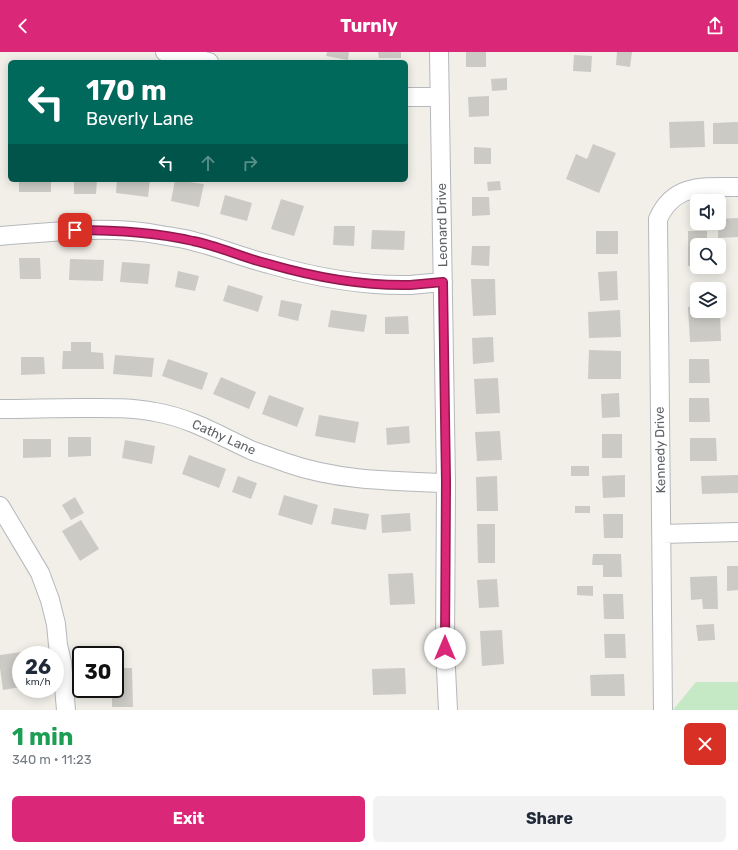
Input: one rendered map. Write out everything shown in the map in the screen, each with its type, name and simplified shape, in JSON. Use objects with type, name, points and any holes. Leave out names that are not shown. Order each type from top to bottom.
[{"type":"street","points":[[165,52],[200,60]]},
{"type":"street","name":"Leonard Drive","points":[[439,52],[446,482],[445,648],[448,710]]},
{"type":"street","points":[[408,97],[440,97]]},
{"type":"street","name":"Kennedy Drive","points":[[663,710],[658,220],[666,204],[684,191],[697,187],[738,187]]},
{"type":"street","points":[[0,236],[75,230],[119,230],[159,234],[195,241],[267,264],[339,280],[375,284],[409,285],[443,282]]},
{"type":"street","name":"Cathy Lane","points":[[0,409],[121,407],[155,412],[179,418],[207,428],[253,451],[289,464],[319,472],[377,481],[446,482]]},
{"type":"street","points":[[0,506],[40,573],[52,608],[62,662],[66,710]]},
{"type":"street","points":[[661,534],[738,532]]},
{"type":"green space","points":[[696,682],[738,682],[738,710],[673,710]]},
{"type":"building","points":[[327,52],[349,52],[348,60],[326,56]]},
{"type":"building","points":[[378,52],[401,52],[401,58],[379,58]]},
{"type":"building","points":[[466,52],[486,52],[486,67],[466,67]]},
{"type":"building","points":[[617,52],[632,52],[630,67],[616,65]]},
{"type":"building","points":[[574,55],[592,56],[591,72],[573,71]]},
{"type":"building","points":[[507,78],[507,90],[492,91],[491,79]]},
{"type":"building","points":[[489,96],[489,116],[469,117],[468,97]]},
{"type":"building","points":[[704,121],[705,147],[670,148],[669,122]]},
{"type":"building","points":[[738,122],[738,144],[713,144],[713,123]]},
{"type":"building","points":[[593,144],[616,153],[599,193],[566,179],[576,154],[587,159]]},
{"type":"building","points":[[474,147],[491,148],[491,164],[474,164]]},
{"type":"building","points":[[500,181],[501,190],[488,191],[487,182]]},
{"type":"building","points":[[19,182],[51,182],[51,192],[19,192]]},
{"type":"building","points":[[74,182],[97,182],[96,194],[74,194]]},
{"type":"building","points":[[117,182],[150,182],[148,197],[116,193]]},
{"type":"building","points":[[175,182],[204,184],[199,207],[171,201]]},
{"type":"building","points":[[225,195],[252,203],[247,221],[220,214]]},
{"type":"building","points":[[472,197],[489,197],[490,215],[472,216]]},
{"type":"building","points":[[281,199],[304,206],[294,236],[271,229]]},
{"type":"building","points":[[738,218],[738,237],[718,238],[718,230],[726,230],[726,219]]},
{"type":"building","points":[[334,226],[355,226],[354,246],[333,245]]},
{"type":"building","points":[[372,230],[405,231],[404,250],[371,249]]},
{"type":"building","points":[[596,231],[618,231],[618,254],[596,254]]},
{"type":"building","points":[[688,231],[707,231],[707,238],[690,238],[690,266],[688,266]]},
{"type":"building","points":[[472,246],[490,246],[489,266],[471,265]]},
{"type":"building","points":[[19,258],[40,258],[41,279],[20,279]]},
{"type":"building","points":[[70,259],[104,260],[103,281],[69,280]]},
{"type":"building","points":[[122,262],[150,264],[148,284],[120,282]]},
{"type":"building","points":[[178,271],[199,276],[195,291],[175,287]]},
{"type":"building","points":[[617,271],[618,300],[600,301],[598,272]]},
{"type":"building","points":[[471,279],[495,279],[496,315],[473,316]]},
{"type":"building","points":[[228,285],[263,296],[258,312],[223,301]]},
{"type":"building","points":[[281,300],[302,304],[298,321],[278,316]]},
{"type":"building","points":[[688,307],[690,307],[690,318],[720,318],[721,341],[690,342]]},
{"type":"building","points":[[331,310],[367,315],[364,332],[328,327]]},
{"type":"building","points":[[620,310],[621,337],[589,338],[588,312]]},
{"type":"building","points":[[408,316],[409,334],[385,334],[385,317]]},
{"type":"building","points":[[493,337],[494,362],[473,364],[472,338]]},
{"type":"building","points":[[71,342],[91,342],[91,352],[103,353],[104,369],[62,369],[63,351],[71,351]]},
{"type":"building","points":[[589,350],[621,351],[621,379],[588,379]]},
{"type":"building","points":[[115,355],[154,358],[152,377],[113,374]]},
{"type":"building","points":[[21,357],[44,357],[45,374],[21,375]]},
{"type":"building","points":[[168,359],[208,373],[202,390],[162,376]]},
{"type":"building","points":[[689,359],[709,359],[710,383],[689,383]]},
{"type":"building","points":[[221,377],[256,392],[249,409],[213,394]]},
{"type":"building","points":[[498,378],[500,413],[476,414],[474,379]]},
{"type":"building","points":[[619,393],[620,417],[602,418],[601,394]]},
{"type":"building","points":[[269,395],[304,408],[297,427],[262,414]]},
{"type":"building","points":[[689,398],[709,398],[710,422],[689,422]]},
{"type":"building","points":[[319,415],[359,422],[355,443],[315,436]]},
{"type":"building","points":[[409,426],[410,443],[387,445],[386,428]]},
{"type":"building","points":[[500,431],[502,460],[477,461],[475,432]]},
{"type":"building","points":[[602,434],[622,434],[622,458],[602,458]]},
{"type":"building","points":[[68,437],[91,437],[91,456],[68,457]]},
{"type":"building","points":[[690,438],[716,438],[717,461],[690,461]]},
{"type":"building","points":[[23,439],[51,439],[51,457],[23,458]]},
{"type":"building","points":[[125,440],[155,446],[152,464],[122,458]]},
{"type":"building","points":[[189,455],[226,469],[219,488],[182,474]]},
{"type":"building","points":[[571,466],[589,466],[589,476],[571,476]]},
{"type":"building","points":[[625,475],[625,497],[603,498],[602,476]]},
{"type":"building","points":[[738,475],[738,493],[702,494],[701,476]]},
{"type":"building","points":[[238,476],[257,483],[251,499],[232,492]]},
{"type":"building","points":[[497,476],[498,511],[477,511],[476,477]]},
{"type":"building","points":[[284,495],[318,505],[312,525],[278,515]]},
{"type":"building","points":[[75,497],[84,513],[71,520],[62,505]]},
{"type":"building","points":[[575,506],[590,506],[590,513],[575,513]]},
{"type":"building","points":[[334,508],[369,514],[366,530],[331,524]]},
{"type":"building","points":[[410,513],[411,531],[382,533],[381,515]]},
{"type":"building","points":[[603,514],[623,514],[623,538],[604,538]]},
{"type":"building","points":[[81,520],[99,549],[80,561],[62,531]]},
{"type":"building","points":[[477,524],[495,524],[495,563],[478,563]]},
{"type":"building","points":[[593,554],[621,554],[622,577],[603,577],[603,565],[592,565]]},
{"type":"building","points":[[727,566],[738,566],[738,590],[727,591]]},
{"type":"building","points":[[413,573],[415,604],[390,605],[388,574]]},
{"type":"building","points":[[717,576],[718,609],[703,609],[702,599],[691,600],[690,577]]},
{"type":"building","points":[[497,579],[499,607],[479,608],[477,580]]},
{"type":"building","points":[[577,586],[593,586],[593,596],[577,595]]},
{"type":"building","points":[[603,594],[623,594],[624,619],[604,619]]},
{"type":"building","points":[[714,624],[715,640],[698,641],[696,625]]},
{"type":"building","points":[[502,630],[504,664],[482,666],[480,631]]},
{"type":"building","points":[[604,634],[625,634],[626,658],[605,658]]},
{"type":"building","points":[[12,653],[12,688],[3,690],[0,655]]},
{"type":"building","points":[[124,668],[132,668],[133,707],[112,707],[112,698],[124,698]]},
{"type":"building","points":[[405,668],[406,694],[373,695],[372,669]]},
{"type":"building","points":[[624,674],[625,696],[591,696],[590,675]]},
{"type":"route","points":[[75,230],[119,230],[159,234],[195,241],[267,264],[339,280],[375,284],[409,285],[443,282],[446,482],[445,648]]}]
